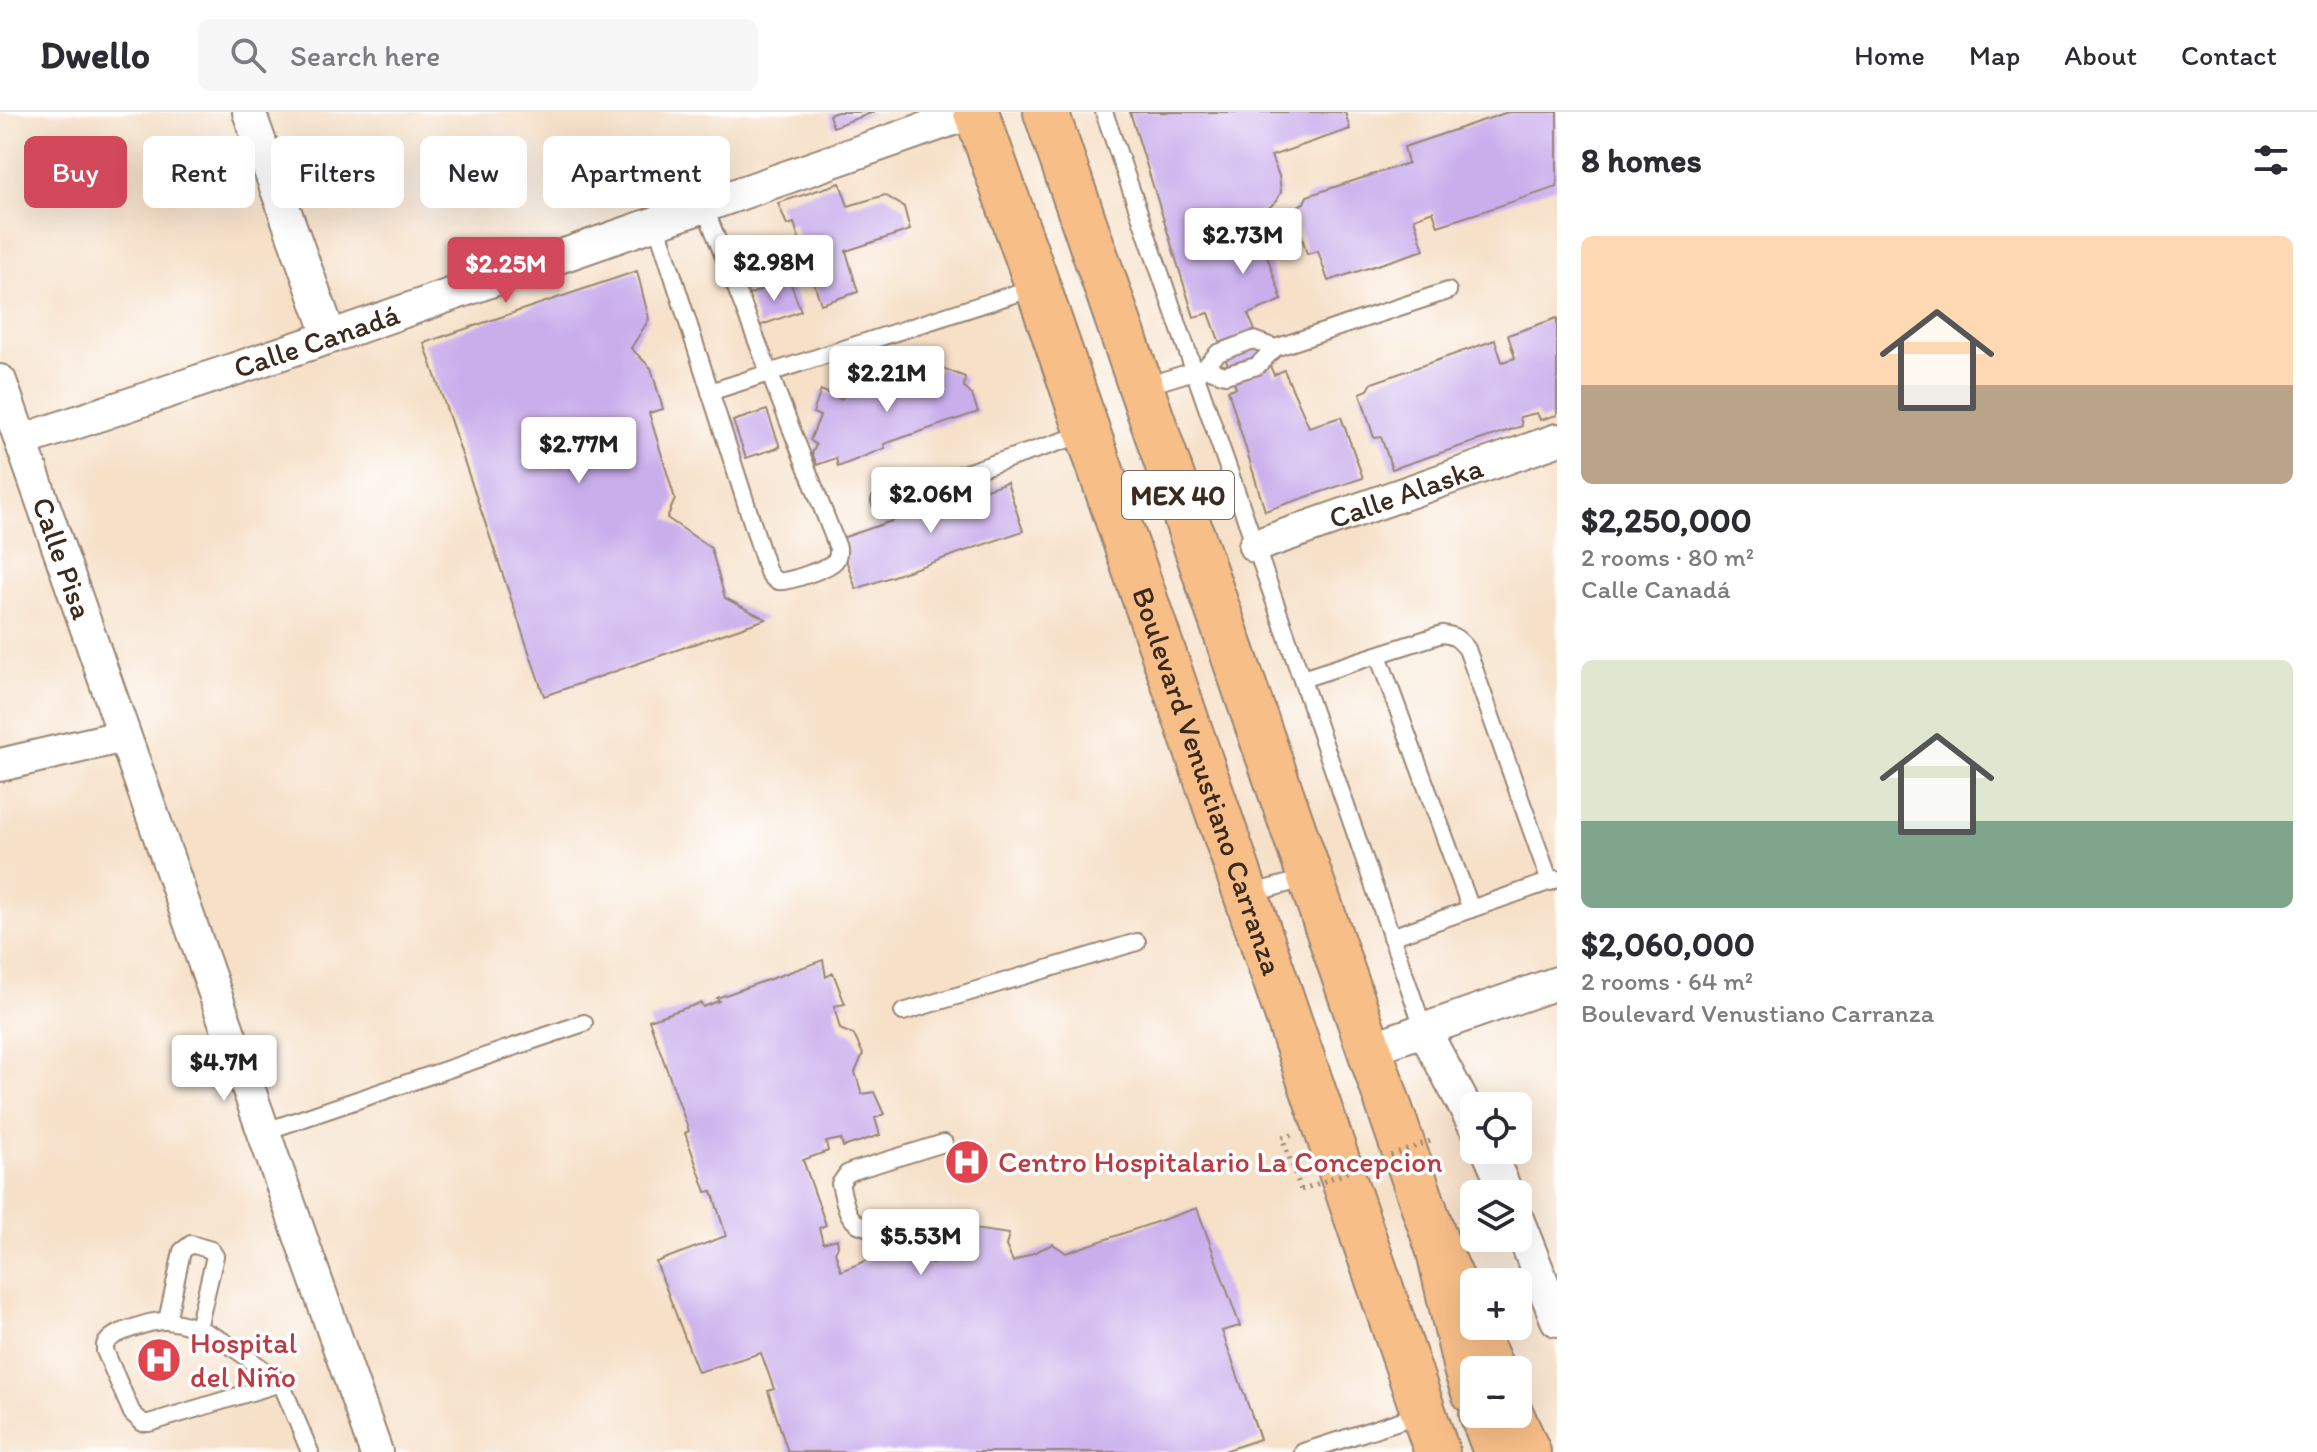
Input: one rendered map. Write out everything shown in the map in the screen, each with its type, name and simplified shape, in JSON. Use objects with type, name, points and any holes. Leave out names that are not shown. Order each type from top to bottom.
[{"type":"main road","name":"Boulevard Venustiano Carranza","points":[[974,112],[1038,287],[1430,1432]]},
{"type":"main road","name":"MEX 40","points":[[1046,112],[1439,1251],[1486,1356]]},
{"type":"main road","points":[[1439,1251],[1463,1356]]},
{"type":"main road","points":[[1487,1428],[1496,1452]]},
{"type":"main road","points":[[1517,1428],[1528,1452]]},
{"type":"street","points":[[249,112],[330,337]]},
{"type":"street","name":"Calle Canadá","points":[[730,197],[974,112]]},
{"type":"street","name":"Calle Canadá","points":[[21,441],[698,208]]},
{"type":"street","name":"Calle Pisa","points":[[0,381],[376,1452]]},
{"type":"street","name":"Calle Alaska","points":[[1255,546],[1557,440]]},
{"type":"street","points":[[0,765],[124,736]]},
{"type":"street","points":[[1369,1049],[1557,983]]},
{"type":"street","points":[[1424,1030],[1460,1098]]},
{"type":"street","points":[[1530,1252],[1557,1320]]},
{"type":"lane","points":[[1104,112],[1199,369],[1255,546],[1424,1030]]},
{"type":"lane","points":[[656,223],[768,572],[773,578],[786,581],[826,567],[835,560],[838,548],[705,208]]},
{"type":"lane","points":[[710,392],[1038,287]]},
{"type":"lane","points":[[1199,369],[1225,375],[1257,366],[1275,348],[1448,291]]},
{"type":"lane","points":[[1141,387],[1199,369],[1218,353],[1253,340],[1275,348]]},
{"type":"lane","points":[[880,501],[1087,433]]},
{"type":"lane","points":[[1302,679],[1442,634],[1452,634],[1467,649],[1553,881],[1391,937]]},
{"type":"lane","points":[[1378,655],[1471,909]]},
{"type":"lane","points":[[1246,895],[1310,877]]},
{"type":"lane","points":[[903,1012],[1137,942]]},
{"type":"lane","points":[[263,1132],[584,1023]]},
{"type":"lane","points":[[867,1227],[854,1223],[850,1217],[840,1184],[842,1179],[853,1171],[944,1143]]},
{"type":"lane","points":[[167,1321],[182,1251],[191,1244],[211,1250],[215,1256],[198,1328]]},
{"type":"lane","points":[[281,1383],[143,1423],[132,1413],[105,1345],[113,1335],[167,1321],[198,1328],[230,1345],[281,1383],[310,1452]]},
{"type":"lane","points":[[1303,1452],[1430,1432]]},
{"type":"path","points":[[1301,1190],[1433,1140]]},
{"type":"building","points":[[837,112],[874,112],[833,127],[829,115]]},
{"type":"building","points":[[1130,112],[1345,112],[1350,129],[1271,156],[1281,192],[1269,208],[1253,214],[1282,300],[1248,314],[1274,375],[1284,370],[1309,427],[1341,417],[1363,478],[1265,511],[1228,390],[1236,388],[1209,313],[1194,317]]},
{"type":"building","points":[[1508,112],[1557,112],[1557,187],[1438,226],[1433,211],[1414,218],[1424,250],[1328,281],[1318,251],[1307,254],[1293,208],[1304,203],[1307,196],[1408,163],[1404,147]]},
{"type":"building","points":[[840,183],[848,206],[885,195],[904,207],[910,230],[846,251],[858,292],[821,304],[794,223],[787,225],[778,203]]},
{"type":"building","points":[[637,271],[649,319],[631,348],[651,368],[663,409],[649,413],[675,499],[667,518],[711,548],[725,598],[766,619],[544,696],[424,343]]},
{"type":"building","points":[[789,279],[801,311],[759,326],[748,295]]},
{"type":"building","points":[[1557,318],[1557,415],[1540,420],[1537,413],[1520,417],[1522,426],[1392,469],[1381,437],[1374,438],[1360,393],[1368,390],[1372,383],[1495,340],[1502,362],[1515,358],[1508,335]]},
{"type":"building","points":[[914,367],[936,376],[940,367],[965,377],[964,387],[972,395],[978,412],[884,444],[885,448],[838,467],[836,458],[817,465],[812,453],[816,445],[810,440],[820,416],[813,413],[821,390],[841,399],[851,387],[870,394],[880,376],[900,384]]},
{"type":"building","points":[[767,410],[780,447],[746,458],[733,421]]},
{"type":"building","points":[[1007,482],[1023,531],[856,589],[839,539]]},
{"type":"building","name":"Centro Hospitalario La Concepcion","points":[[823,960],[826,977],[833,973],[845,1004],[834,1006],[840,1029],[854,1035],[863,1054],[855,1072],[862,1094],[874,1092],[884,1114],[875,1118],[880,1135],[843,1147],[841,1139],[826,1142],[828,1151],[803,1160],[826,1225],[819,1228],[823,1243],[837,1239],[835,1252],[841,1271],[895,1249],[933,1264],[941,1245],[974,1229],[1009,1234],[1006,1246],[1013,1262],[1053,1244],[1066,1253],[1197,1208],[1240,1326],[1222,1331],[1260,1439],[1221,1452],[788,1452],[768,1391],[774,1389],[761,1353],[698,1372],[656,1262],[726,1236],[712,1191],[706,1192],[685,1133],[689,1131],[649,1020],[701,1003],[703,1007],[719,1001],[717,998]]},
{"type":"place","name":"Centro Hospitalario La Concepcion","points":[[967,1162]]},
{"type":"place","name":"Hospital del Niño","points":[[159,1360]]}]
